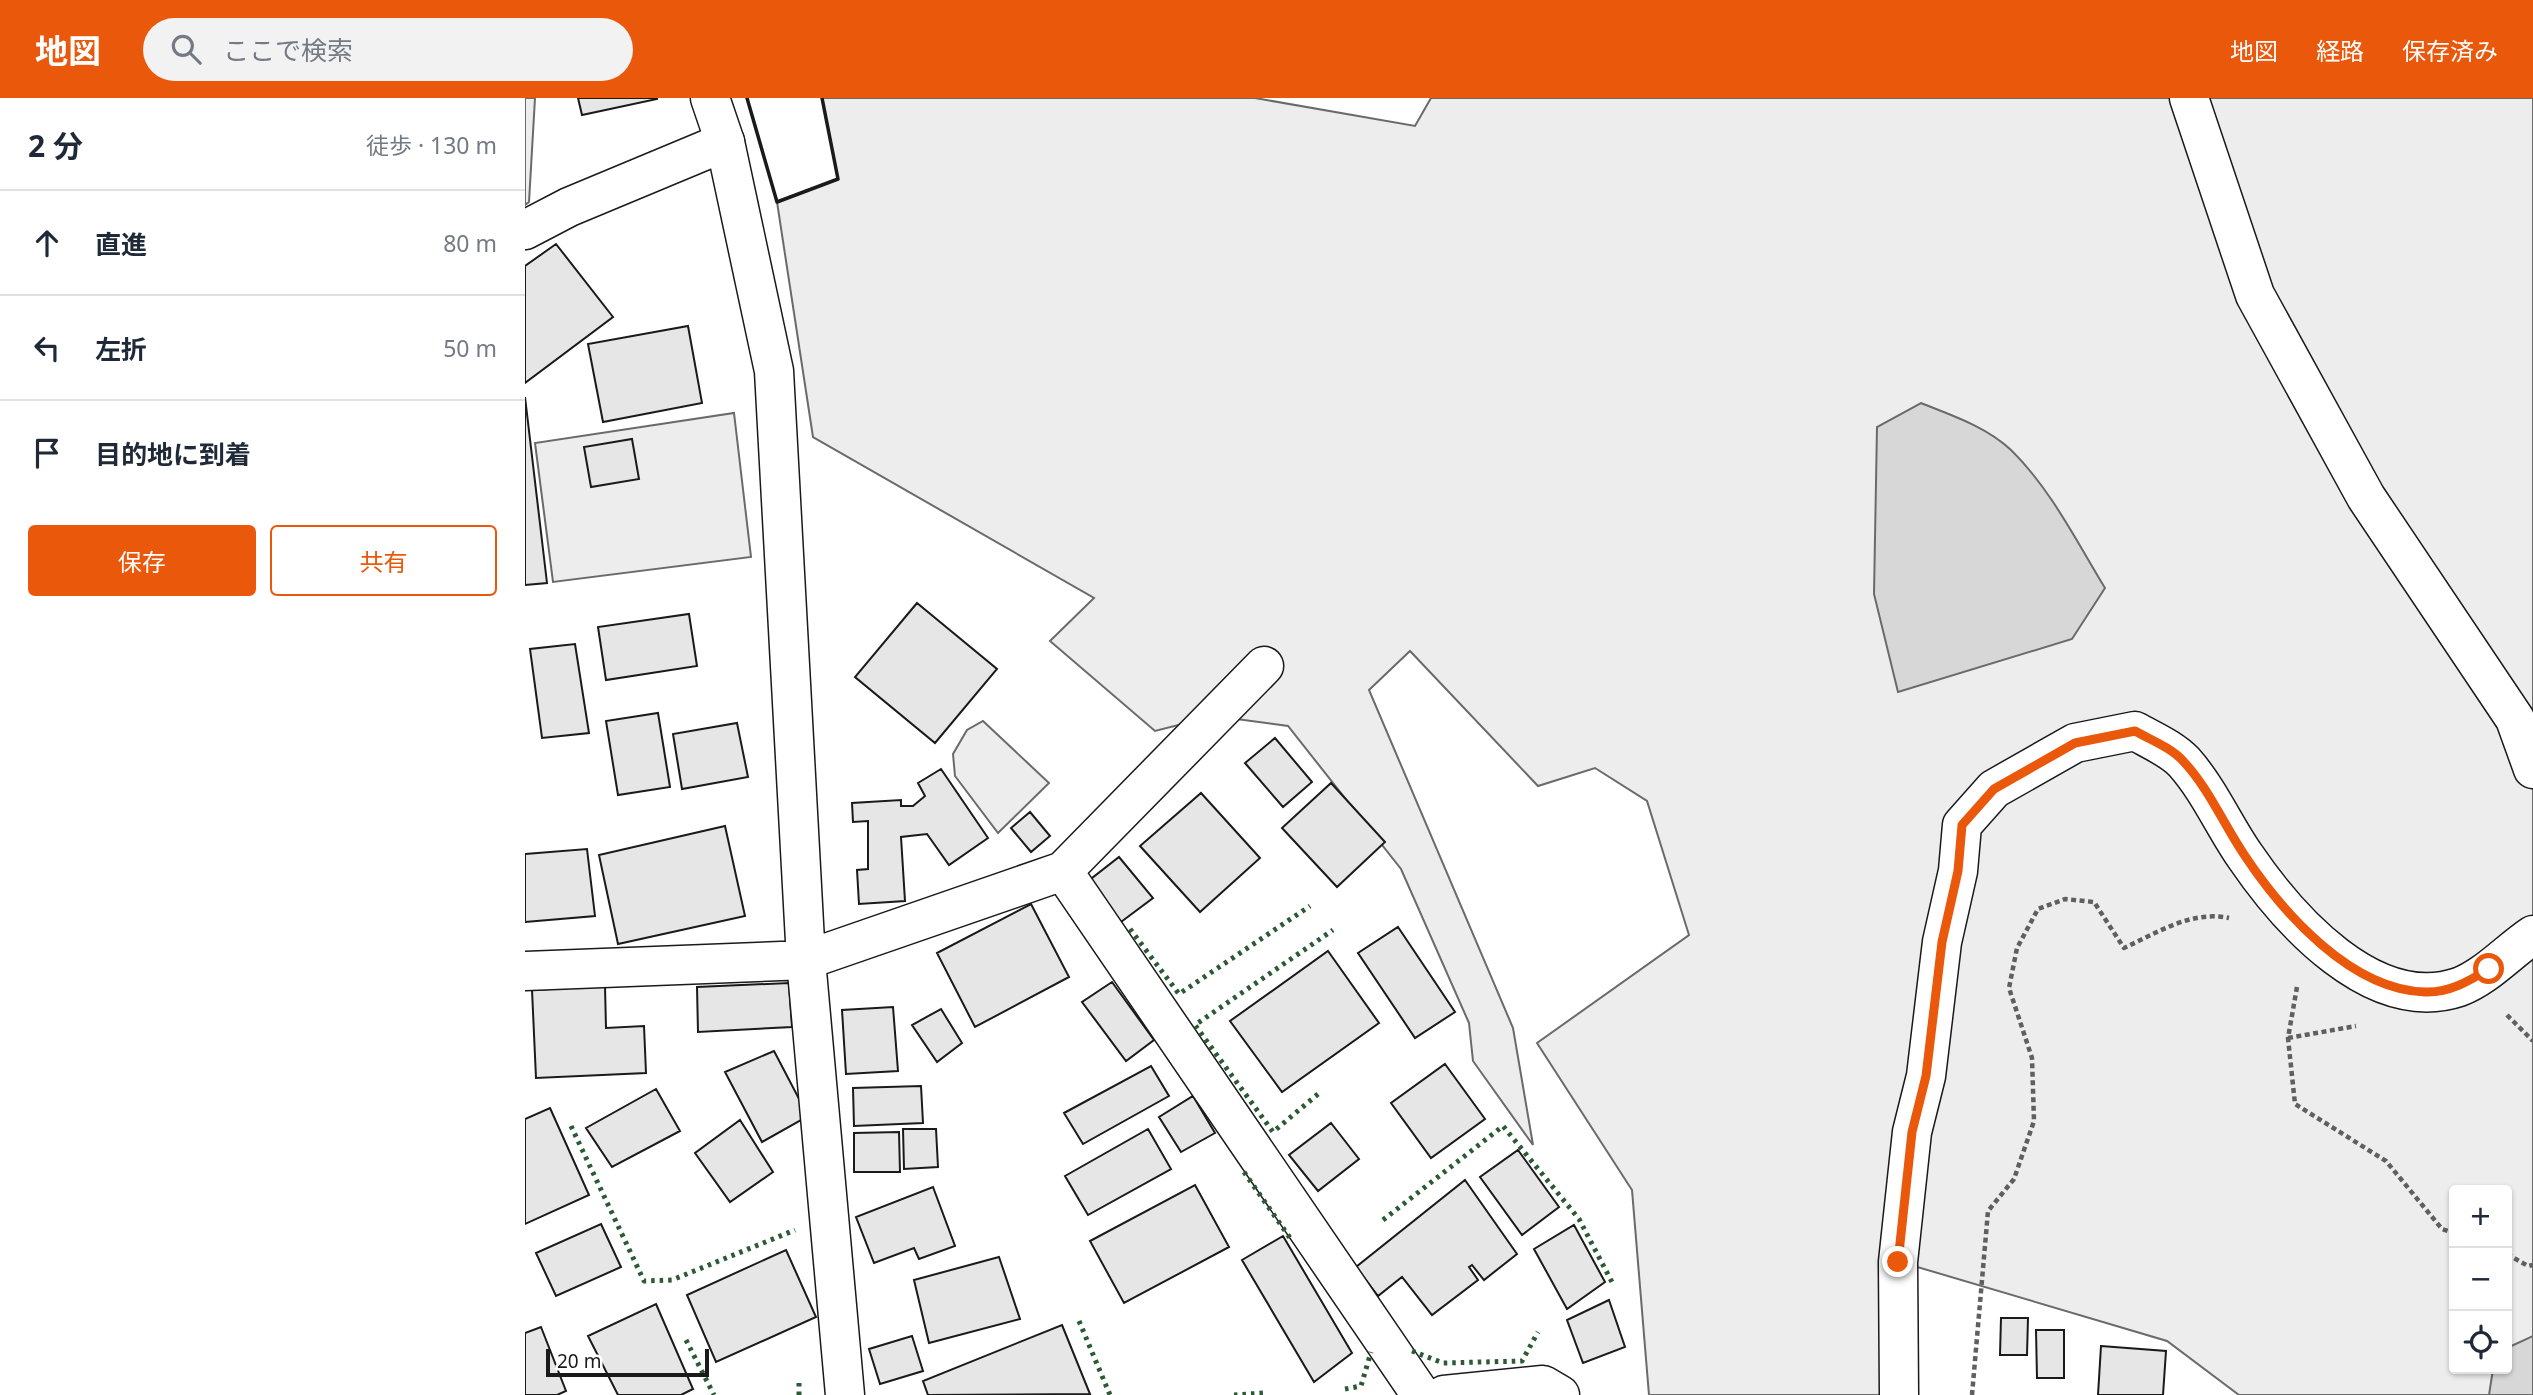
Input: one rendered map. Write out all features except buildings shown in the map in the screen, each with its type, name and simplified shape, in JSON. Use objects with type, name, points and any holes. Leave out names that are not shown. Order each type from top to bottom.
[{"type":"street","points":[[711,98],[725,142],[774,371],[806,960],[845,1395]]},
{"type":"street","points":[[2189,98],[2255,296],[2366,496],[2515,719],[2533,769]]},
{"type":"street","points":[[525,230],[569,207],[725,142]]},
{"type":"street","points":[[525,971],[806,960],[1063,871],[1264,666]]},
{"type":"street","points":[[1899,1395],[1898,1262],[1912,1132],[1926,1076],[1942,942],[1958,871],[1962,825],[1994,789],[2075,743],[2135,731],[2183,760],[2246,858],[2308,934],[2370,977],[2399,989],[2427,993],[2459,987],[2489,969],[2533,935]]},
{"type":"street","points":[[1063,871],[1421,1395]]},
{"type":"street","points":[[1444,1395],[1543,1385],[1560,1395]]},
{"type":"path","points":[[1972,1395],[1988,1211],[2014,1179],[2034,1121],[2032,1058],[2008,988],[2018,948],[2038,909],[2065,899],[2094,902],[2124,948],[2190,918],[2214,915],[2233,919]]},
{"type":"path","points":[[2288,1038],[2295,1104],[2386,1161],[2442,1229],[2449,1231]]},
{"type":"path","points":[[2512,1258],[2528,1266],[2533,1265]]},
{"type":"shaded area","points":[[525,98],[535,98],[529,202],[525,205]]},
{"type":"shaded area","points":[[822,98],[1255,98],[1415,126],[1431,98],[2533,98],[2533,1395],[2239,1395],[2167,1341],[1914,1266],[1905,1395],[1649,1395],[1632,1190],[1537,1043],[1689,935],[1647,801],[1595,768],[1538,786],[1410,651],[1369,690],[1513,1028],[1533,1145],[1473,1061],[1469,1023],[1401,869],[1288,726],[1214,716],[1155,731],[1050,641],[1094,598],[813,437],[777,202],[838,179]]},
{"type":"shaded area","points":[[1921,403],[1980,428],[2011,450],[2050,498],[2105,588],[2072,639],[1898,692],[1874,594],[1877,427]]},
{"type":"shaded area","points":[[734,413],[751,557],[553,582],[535,443]]},
{"type":"shaded area","points":[[983,721],[1049,783],[998,833],[955,776],[953,754],[967,730]]},
{"type":"shaded area","points":[[2533,1336],[2533,1395],[2489,1395],[2492,1374],[2512,1374],[2512,1346]]},
{"type":"hedge","points":[[1130,929],[1179,994],[1310,906]]},
{"type":"hedge","points":[[1318,1094],[1273,1132],[1195,1025],[1333,930]]},
{"type":"hedge","points":[[571,1126],[644,1281],[672,1280],[795,1230]]},
{"type":"hedge","points":[[1383,1220],[1503,1126],[1579,1219],[1614,1286]]},
{"type":"hedge","points":[[1244,1172],[1290,1238]]},
{"type":"hedge","points":[[1079,1321],[1110,1395]]},
{"type":"hedge","points":[[1412,1351],[1443,1363],[1522,1361],[1538,1332]]},
{"type":"hedge","points":[[686,1340],[714,1395]]},
{"type":"hedge","points":[[1345,1389],[1361,1386],[1371,1352]]},
{"type":"hedge","points":[[799,1380],[799,1395]]},
{"type":"hedge","points":[[1234,1395],[1264,1393]]},
{"type":"wall","points":[[747,98],[777,202],[838,179],[822,98]]},
{"type":"route","points":[[1898,1262],[1912,1132],[1926,1076],[1942,942],[1958,871],[1962,825],[1994,789],[2075,743],[2135,731],[2183,760],[2246,858],[2308,934],[2332,954],[2370,977],[2399,989],[2427,993],[2459,987],[2489,969]]}]
